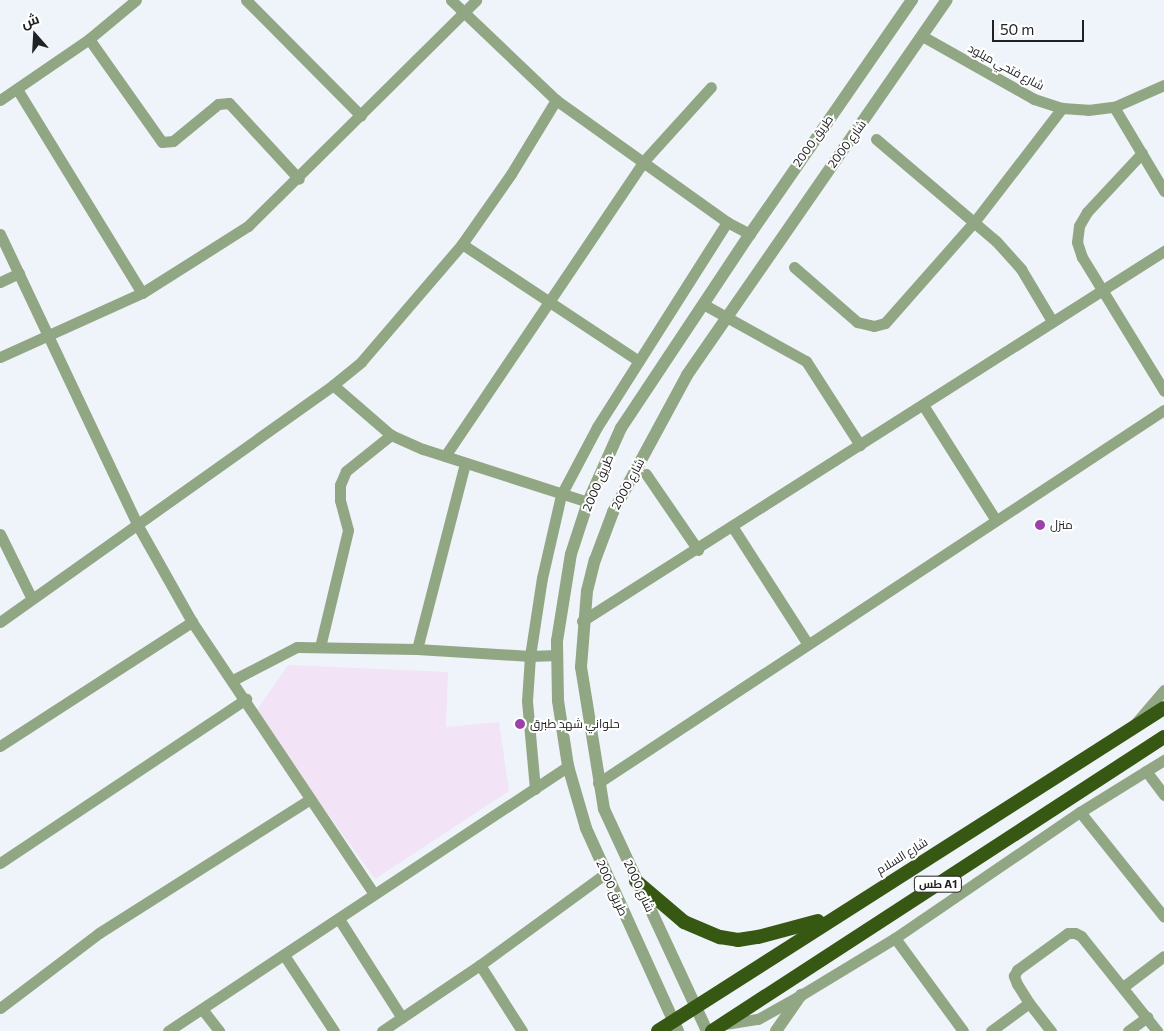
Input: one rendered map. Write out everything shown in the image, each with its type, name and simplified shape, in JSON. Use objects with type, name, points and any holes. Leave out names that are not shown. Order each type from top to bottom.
[{"type":"highway","name":"شارع السلام","points":[[658,1031],[676,1026],[695,1006],[840,912],[1164,708]]},
{"type":"highway","name":"طس A1","points":[[712,1031],[1164,737]]},
{"type":"highway","points":[[636,881],[684,922],[720,937],[738,940],[807,925],[840,912]]},
{"type":"street","points":[[0,100],[89,38],[136,0]]},
{"type":"street","points":[[246,0],[361,116]]},
{"type":"street","points":[[451,0],[556,100],[727,222],[750,234]]},
{"type":"street","points":[[0,357],[142,293],[248,226],[299,179],[476,0]]},
{"type":"street","name":"طريق 2000","points":[[676,1026],[605,874],[586,828],[568,766],[558,701],[557,655],[561,598],[571,554],[588,502],[621,428],[750,234],[912,0]]},
{"type":"street","name":"شارع 2000","points":[[707,1031],[604,809],[598,783],[581,667],[582,621],[595,560],[613,512],[687,375],[724,318],[924,38],[947,0]]},
{"type":"street","points":[[89,38],[162,142],[173,141],[218,104],[229,103],[299,179]]},
{"type":"street","name":"شارع فتحي ميلود","points":[[924,38],[1034,99],[1062,108],[1088,110],[1114,107],[1164,85]]},
{"type":"street","points":[[445,456],[548,300],[643,162],[711,87]]},
{"type":"street","points":[[17,89],[142,293]]},
{"type":"street","points":[[0,622],[138,526],[333,385],[361,362],[462,244],[556,100]]},
{"type":"street","points":[[1114,107],[1164,191]]},
{"type":"street","points":[[794,267],[857,322],[880,325],[894,316],[975,221],[1062,108]]},
{"type":"street","points":[[876,139],[975,221],[1021,269],[1052,322]]},
{"type":"street","points":[[1142,153],[1087,212],[1080,226],[1079,250],[1164,391]]},
{"type":"street","points":[[535,789],[527,701],[530,656],[542,578],[560,495],[597,427],[727,222]]},
{"type":"street","points":[[0,234],[138,526],[192,622],[246,699],[374,894]]},
{"type":"street","points":[[462,244],[639,361]]},
{"type":"street","points":[[582,621],[698,550],[732,526],[1164,251]]},
{"type":"street","points":[[0,282],[19,273]]},
{"type":"street","points":[[703,304],[724,318],[806,361],[860,444]]},
{"type":"street","points":[[333,385],[391,435],[465,463],[560,495],[588,502]]},
{"type":"street","points":[[922,405],[995,519]]},
{"type":"street","points":[[598,783],[995,519],[1164,410]]},
{"type":"street","points":[[320,647],[348,530],[340,500],[340,485],[346,471],[391,435]]},
{"type":"street","points":[[416,649],[465,463]]},
{"type":"street","points":[[646,474],[698,550]]},
{"type":"street","points":[[732,526],[807,644]]},
{"type":"street","points":[[0,534],[32,599]]},
{"type":"street","points":[[0,746],[192,622]]},
{"type":"street","points":[[233,680],[284,651],[297,647],[416,649],[530,656],[557,655]]},
{"type":"street","points":[[1130,729],[1164,690]]},
{"type":"street","points":[[2,858],[246,699]]},
{"type":"street","points":[[724,1024],[758,1019],[801,995],[895,938],[1080,812],[1164,760]]},
{"type":"street","points":[[168,1031],[568,766]]},
{"type":"street","points":[[1146,771],[1164,794]]},
{"type":"street","points":[[0,1008],[99,933],[310,799]]},
{"type":"street","points":[[1080,812],[1164,917]]},
{"type":"street","points":[[382,1031],[480,965],[605,874]]},
{"type":"street","points":[[339,919],[402,1018]]},
{"type":"street","points":[[1051,1031],[1029,1003],[1014,976],[1017,970],[1068,933],[1081,936],[1157,1031]]},
{"type":"street","points":[[895,938],[963,1031]]},
{"type":"street","points":[[284,955],[334,1031]]},
{"type":"street","points":[[1123,987],[1164,956]]},
{"type":"street","points":[[480,965],[522,1031]]},
{"type":"street","points":[[776,1031],[801,995]]},
{"type":"street","points":[[991,1031],[1029,1003]]},
{"type":"street","points":[[202,1009],[219,1031]]},
{"type":"street","points":[[1128,1031],[1147,1017]]},
{"type":"shaded area","points":[[288,665],[448,672],[446,727],[499,722],[509,791],[375,879],[255,713]]},
{"type":"place","name":"منزل","points":[[1040,525]]},
{"type":"place","name":"حلواني شهد طبرق","points":[[520,724]]}]
